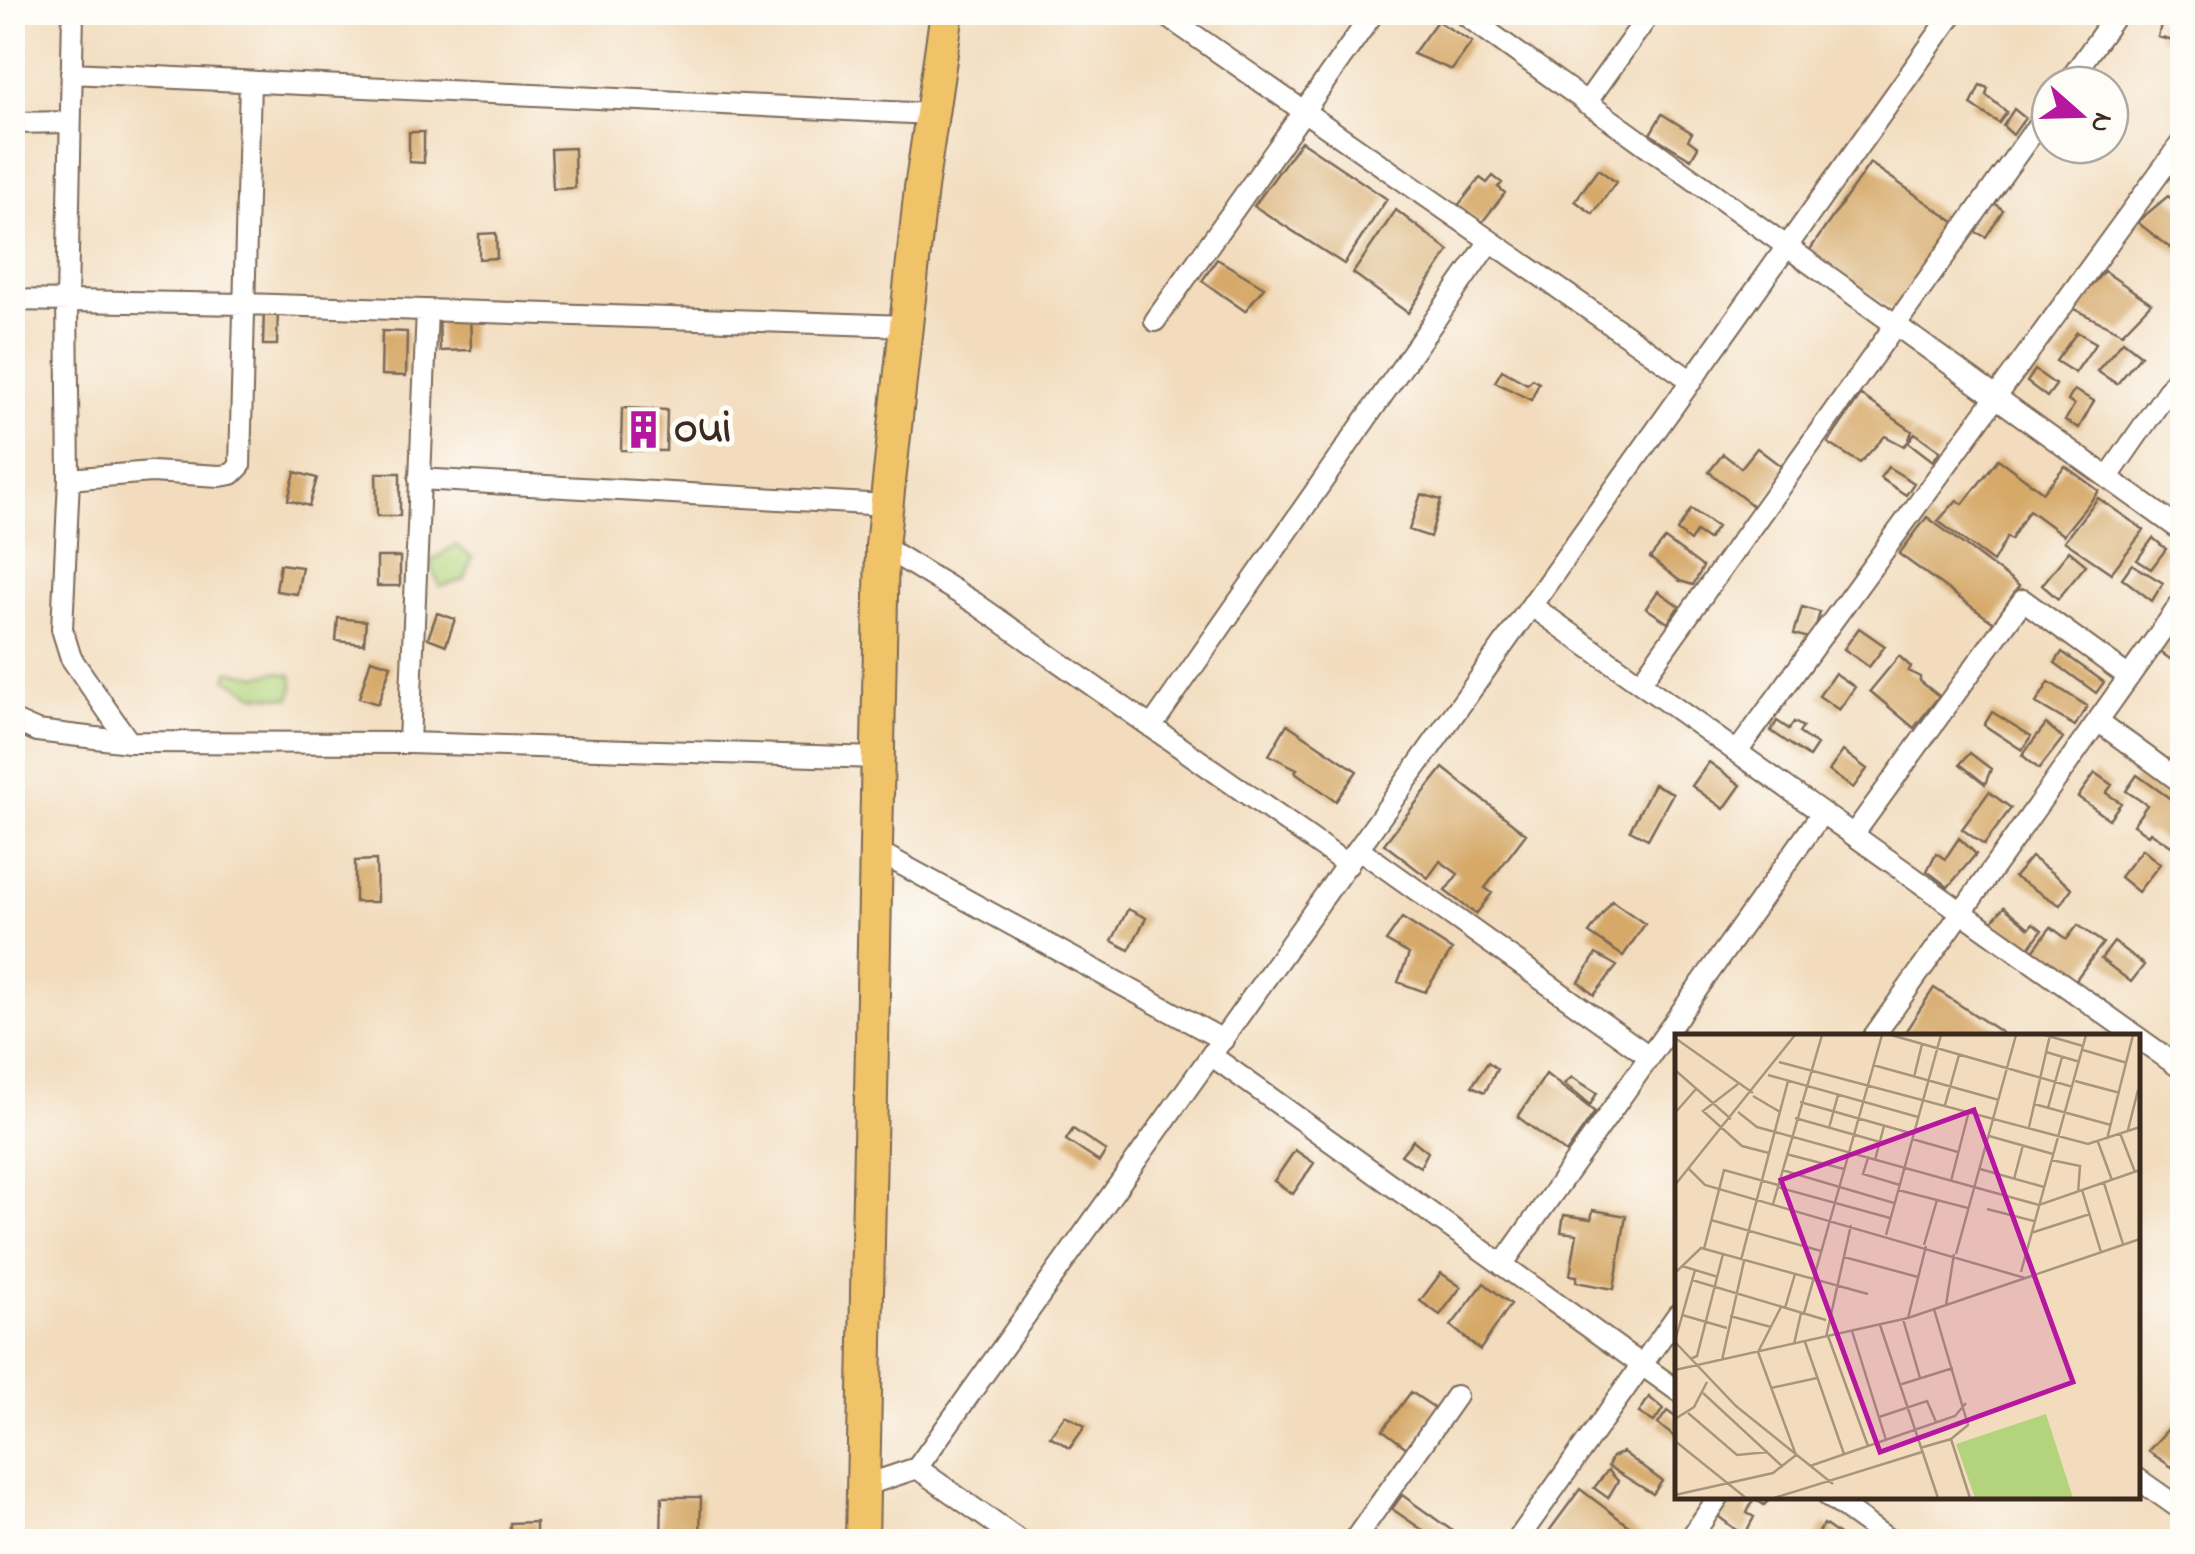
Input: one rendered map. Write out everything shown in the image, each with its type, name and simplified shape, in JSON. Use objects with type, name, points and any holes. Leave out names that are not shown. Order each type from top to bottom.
[{"type":"main road","points":[[862,1542],[882,546],[921,188],[946,12]]},
{"type":"street","points":[[73,12],[67,301],[69,479],[62,629],[71,658],[129,742]]},
{"type":"street","points":[[1162,12],[1692,381]]},
{"type":"street","points":[[1155,322],[1374,12]]},
{"type":"street","points":[[1461,12],[2182,530]]},
{"type":"street","points":[[1586,103],[1651,12]]},
{"type":"street","points":[[863,1486],[918,1468],[1954,12]]},
{"type":"street","points":[[2080,65],[2118,12]]},
{"type":"street","points":[[71,73],[932,114]]},
{"type":"street","points":[[69,479],[151,472],[220,476],[232,474],[240,466],[250,82]]},
{"type":"street","points":[[12,123],[70,122]]},
{"type":"street","points":[[1640,682],[2030,136]]},
{"type":"street","points":[[1737,752],[2182,142]]},
{"type":"street","points":[[1151,726],[1490,241]]},
{"type":"street","points":[[12,300],[906,326]]},
{"type":"street","points":[[408,743],[428,310]]},
{"type":"street","points":[[2108,477],[2182,370]]},
{"type":"street","points":[[419,480],[887,505]]},
{"type":"street","points":[[882,546],[975,603],[1151,726],[1650,1057]]},
{"type":"street","points":[[1853,835],[2023,600],[2129,678]]},
{"type":"street","points":[[1875,1034],[2182,602]]},
{"type":"street","points":[[1532,606],[1962,912],[2120,1034]]},
{"type":"street","points":[[12,720],[37,731],[129,742],[408,743],[878,758]]},
{"type":"street","points":[[2098,721],[2182,782]]},
{"type":"street","points":[[1502,1266],[1822,812]]},
{"type":"street","points":[[876,850],[1217,1048],[1502,1266],[1675,1389]]},
{"type":"street","points":[[2143,1052],[2180,1062]]},
{"type":"street","points":[[1516,1542],[1675,1318]]},
{"type":"street","points":[[1353,1542],[1456,1396]]},
{"type":"street","points":[[918,1468],[1021,1542]]},
{"type":"street","points":[[2140,1480],[2182,1510]]},
{"type":"street","points":[[1688,1542],[1717,1499]]},
{"type":"street","points":[[1832,1499],[1892,1542]]},
{"type":"green space","points":[[455,545],[472,557],[465,579],[440,587],[430,562]]},
{"type":"green space","points":[[228,671],[259,676],[277,672],[292,675],[294,687],[290,698],[255,695],[226,678]]},
{"type":"building","points":[[2164,12],[2182,12],[2177,42],[2158,37]]},
{"type":"building","points":[[1437,21],[1472,42],[1452,70],[1413,54]]},
{"type":"building","points":[[1980,85],[1988,88],[1986,95],[2007,112],[1999,123],[1971,105]]},
{"type":"building","points":[[2014,109],[2025,118],[2013,135],[2003,126]]},
{"type":"building","points":[[1662,114],[1692,133],[1688,140],[1698,147],[1691,159],[1650,134]]},
{"type":"building","points":[[409,132],[424,132],[424,163],[409,162]]},
{"type":"building","points":[[1301,141],[1387,199],[1344,264],[1254,206]]},
{"type":"building","points":[[574,148],[575,188],[553,189],[551,149]]},
{"type":"building","points":[[1870,163],[1959,225],[1898,314],[1809,251]]},
{"type":"building","points":[[1598,169],[1616,182],[1593,214],[1575,201]]},
{"type":"building","points":[[1493,176],[1502,183],[1498,187],[1505,193],[1480,225],[1457,207],[1480,178],[1487,183]]},
{"type":"building","points":[[2168,196],[2182,207],[2182,257],[2137,222]]},
{"type":"building","points":[[1991,200],[2003,210],[1986,237],[1968,228]]},
{"type":"building","points":[[1396,210],[1449,251],[1408,313],[1353,273]]},
{"type":"building","points":[[496,233],[497,258],[479,259],[479,234]]},
{"type":"building","points":[[1217,259],[1264,287],[1245,311],[1202,281]]},
{"type":"building","points":[[2104,271],[2151,303],[2122,333],[2072,308]]},
{"type":"building","points":[[264,307],[278,308],[277,345],[263,345]]},
{"type":"building","points":[[470,309],[471,350],[440,351],[439,310]]},
{"type":"building","points":[[382,331],[407,332],[406,376],[381,375]]},
{"type":"building","points":[[2077,332],[2096,343],[2075,373],[2056,361]]},
{"type":"building","points":[[2123,341],[2141,355],[2117,384],[2097,371]]},
{"type":"building","points":[[1502,370],[1527,384],[1533,379],[1539,383],[1531,400],[1495,382]]},
{"type":"building","points":[[2035,370],[2056,385],[2047,397],[2027,382]]},
{"type":"building","points":[[2074,390],[2094,401],[2079,428],[2065,421],[2074,405],[2068,401]]},
{"type":"building","points":[[1861,395],[1912,431],[1904,446],[1885,436],[1860,463],[1828,443]]},
{"type":"building","name":"oui","points":[[622,408],[667,410],[666,451],[621,450]]},
{"type":"building","points":[[1915,433],[1940,451],[1933,461],[1908,442]]},
{"type":"building","points":[[1757,448],[1786,470],[1757,509],[1709,472],[1723,454],[1741,468]]},
{"type":"building","points":[[1998,459],[2043,492],[2065,466],[2099,491],[2063,535],[2029,510],[1993,562],[1938,521],[1957,500],[1963,504]]},
{"type":"building","points":[[1888,467],[1914,483],[1906,495],[1880,478]]},
{"type":"building","points":[[295,472],[317,478],[309,506],[288,500]]},
{"type":"building","points":[[376,473],[400,473],[400,516],[377,516]]},
{"type":"building","points":[[1421,494],[1441,500],[1430,537],[1409,530]]},
{"type":"building","points":[[2098,498],[2144,530],[2111,573],[2064,541]]},
{"type":"building","points":[[1691,509],[1717,527],[1708,540],[1696,532],[1690,541],[1677,531]]},
{"type":"building","points":[[1927,517],[2019,586],[1994,623],[1899,554]]},
{"type":"building","points":[[2153,538],[2166,549],[2151,569],[2137,560]]},
{"type":"building","points":[[1665,539],[1703,567],[1693,585],[1680,581],[1650,558]]},
{"type":"building","points":[[2069,551],[2086,565],[2058,599],[2042,585]]},
{"type":"building","points":[[377,557],[400,557],[400,586],[377,586]]},
{"type":"building","points":[[280,564],[302,567],[297,594],[276,591]]},
{"type":"building","points":[[2132,564],[2163,583],[2152,601],[2122,578]]},
{"type":"building","points":[[1658,591],[1679,606],[1668,623],[1646,608]]},
{"type":"building","points":[[1802,607],[1820,612],[1812,639],[1794,634]]},
{"type":"building","points":[[437,613],[455,619],[446,645],[428,638]]},
{"type":"building","points":[[338,618],[366,621],[364,644],[336,641]]},
{"type":"building","points":[[1859,628],[1885,646],[1869,667],[1844,649]]},
{"type":"building","points":[[2172,633],[2182,642],[2178,665],[2158,650]]},
{"type":"building","points":[[2062,652],[2104,682],[2096,693],[2055,663]]},
{"type":"building","points":[[1899,656],[1911,667],[1908,671],[1939,696],[1914,728],[1870,691]]},
{"type":"building","points":[[371,659],[391,665],[378,704],[359,698]]},
{"type":"building","points":[[1835,673],[1855,687],[1839,710],[1819,696]]},
{"type":"building","points":[[2049,682],[2087,706],[2075,726],[2036,703]]},
{"type":"building","points":[[1992,712],[2031,736],[2022,750],[1984,725]]},
{"type":"building","points":[[1777,721],[1789,729],[1794,722],[1803,727],[1799,733],[1817,745],[1809,757],[1771,731]]},
{"type":"building","points":[[1287,724],[1357,771],[1336,801],[1295,772],[1297,769],[1269,755]]},
{"type":"building","points":[[2046,724],[2063,738],[2039,769],[2022,755]]},
{"type":"building","points":[[1843,751],[1867,769],[1853,788],[1829,771]]},
{"type":"building","points":[[1970,753],[1991,769],[1985,784],[1960,764]]},
{"type":"building","points":[[1709,762],[1741,785],[1724,809],[1692,786]]},
{"type":"building","points":[[1443,768],[1526,834],[1485,888],[1492,893],[1476,914],[1445,891],[1458,874],[1440,861],[1428,878],[1384,844]]},
{"type":"building","points":[[2095,773],[2112,785],[2106,793],[2121,803],[2109,819],[2078,797]]},
{"type":"building","points":[[2137,775],[2182,807],[2182,834],[2173,847],[2133,825],[2147,805],[2126,791]]},
{"type":"building","points":[[1654,784],[1673,793],[1648,839],[1630,830]]},
{"type":"building","points":[[1989,792],[2011,808],[1984,845],[1962,829]]},
{"type":"building","points":[[1959,838],[1976,854],[1948,887],[1927,871],[1936,853],[1945,859]]},
{"type":"building","points":[[2142,849],[2160,864],[2138,892],[2120,877]]},
{"type":"building","points":[[2031,857],[2072,888],[2060,905],[2014,877]]},
{"type":"building","points":[[376,860],[377,902],[355,902],[355,861]]},
{"type":"building","points":[[1612,901],[1645,924],[1623,956],[1589,933]]},
{"type":"building","points":[[2004,907],[2029,928],[2033,923],[2042,930],[2028,949],[1992,921]]},
{"type":"building","points":[[1128,909],[1146,918],[1129,950],[1112,941]]},
{"type":"building","points":[[1402,918],[1452,950],[1425,992],[1398,982],[1409,954],[1386,941]]},
{"type":"building","points":[[2078,925],[2103,943],[2074,982],[2032,952],[2051,927],[2067,939]]},
{"type":"building","points":[[2114,942],[2144,965],[2131,982],[2101,959]]},
{"type":"building","points":[[1596,954],[1617,966],[1594,995],[1579,982]]},
{"type":"building","points":[[1934,988],[2003,1034],[1908,1034],[1905,1032]]},
{"type":"building","points":[[1488,1062],[1497,1069],[1485,1092],[1472,1086]]},
{"type":"building","points":[[1546,1074],[1595,1112],[1566,1153],[1518,1117]]},
{"type":"building","points":[[1572,1077],[1597,1093],[1590,1105],[1564,1084]]},
{"type":"building","points":[[1073,1129],[1106,1151],[1099,1162],[1066,1140]]},
{"type":"building","points":[[1413,1140],[1428,1152],[1420,1167],[1401,1155]]},
{"type":"building","points":[[1295,1150],[1314,1163],[1293,1194],[1274,1181]]},
{"type":"building","points":[[1593,1210],[1626,1216],[1614,1289],[1576,1282],[1577,1276],[1570,1275],[1577,1234],[1561,1232],[1564,1215],[1591,1219]]},
{"type":"building","points":[[1441,1273],[1461,1287],[1440,1315],[1420,1301]]},
{"type":"building","points":[[1484,1283],[1511,1304],[1480,1350],[1451,1326]]},
{"type":"building","points":[[1411,1392],[1435,1408],[1408,1449],[1383,1430]]},
{"type":"building","points":[[1649,1397],[1663,1409],[1654,1422],[1639,1413]]},
{"type":"building","points":[[1667,1411],[1675,1417],[1675,1438],[1658,1424]]},
{"type":"building","points":[[2182,1414],[2182,1454],[2172,1467],[2148,1451]]},
{"type":"building","points":[[1065,1415],[1085,1426],[1070,1448],[1050,1436]]},
{"type":"building","points":[[1623,1452],[1662,1481],[1653,1494],[1608,1466],[1612,1457]]},
{"type":"building","points":[[1608,1470],[1618,1481],[1608,1498],[1594,1488]]},
{"type":"building","points":[[1580,1489],[1650,1542],[1541,1542]]},
{"type":"building","points":[[1402,1495],[1468,1542],[1440,1542],[1392,1509]]},
{"type":"building","points":[[662,1497],[701,1497],[700,1542],[661,1542]]},
{"type":"building","points":[[1725,1499],[1754,1499],[1747,1513],[1754,1517],[1744,1536],[1714,1513]]},
{"type":"building","points":[[536,1522],[536,1534],[516,1534],[517,1542],[481,1542],[480,1534],[510,1533],[510,1523]]},
{"type":"building","points":[[1824,1524],[1849,1542],[1812,1542]]},
{"type":"place","name":"oui","points":[[644,430]]}]
